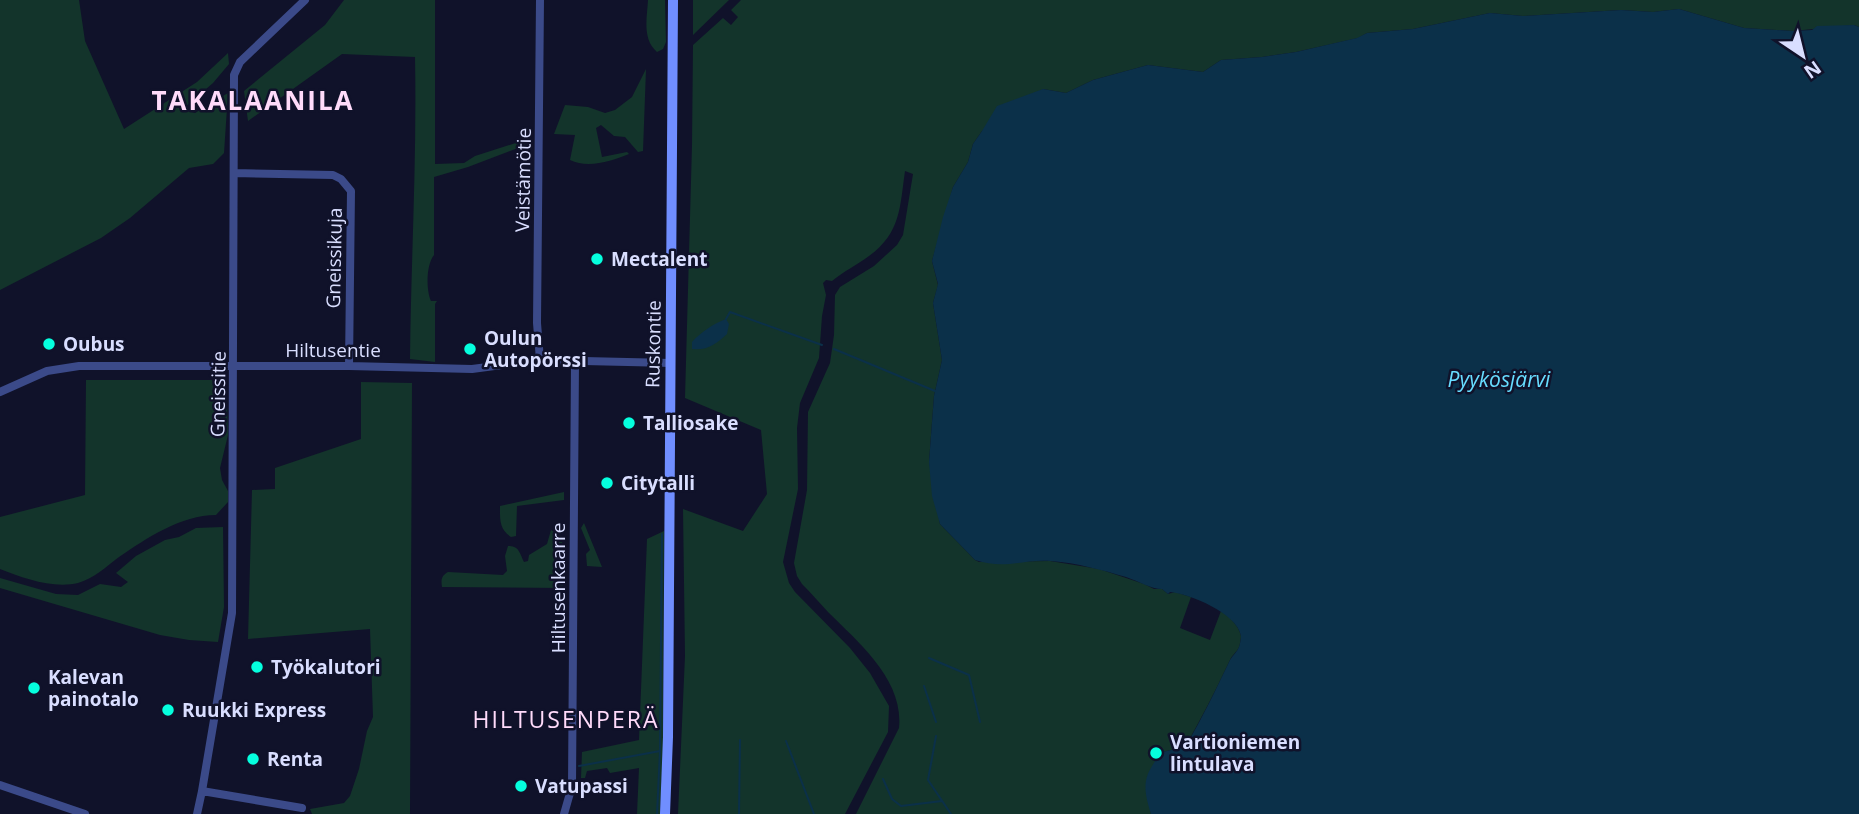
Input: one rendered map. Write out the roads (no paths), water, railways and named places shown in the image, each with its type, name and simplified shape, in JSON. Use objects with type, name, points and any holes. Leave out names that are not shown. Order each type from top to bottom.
[{"type":"main road","name":"Ruskontie","points":[[665,814],[668,737],[673,0]]},
{"type":"street","name":"Gneissitie","points":[[197,814],[232,613],[234,75],[240,62],[305,0]]},
{"type":"street","name":"Veistämötie","points":[[540,0],[537,323],[540,360]]},
{"type":"street","name":"Gneissikuja","points":[[234,173],[333,175],[341,179],[351,191],[349,366]]},
{"type":"street","name":"Hiltusentie","points":[[0,391],[47,371],[79,366],[472,369],[540,360],[671,363]]},
{"type":"street","name":"Hiltusenkaarre","points":[[564,814],[572,786],[575,361]]},
{"type":"street","points":[[0,785],[85,814]]},
{"type":"street","points":[[202,791],[302,808]]},
{"type":"water","name":"Pyykösjärvi","points":[[1679,9],[1744,28],[1793,31],[1812,30],[1817,26],[1859,27],[1859,814],[1151,814],[1146,781],[1151,768],[1162,752],[1185,747],[1239,647],[1241,636],[1238,628],[1212,606],[1179,594],[1168,594],[1162,589],[1099,569],[1051,561],[995,564],[975,560],[940,524],[932,496],[929,462],[934,396],[942,360],[933,303],[938,284],[932,261],[953,187],[968,162],[973,144],[997,106],[1043,89],[1066,93],[1093,80],[1148,65],[1203,72],[1221,60],[1296,52],[1357,38],[1367,33],[1413,29],[1490,13],[1523,16]]},
{"type":"water","points":[[726,319],[729,324],[727,334],[723,338],[707,348],[692,349],[692,342],[699,335]]},
{"type":"waterway","points":[[726,319],[730,312],[822,345]]},
{"type":"waterway","points":[[834,349],[935,391]]},
{"type":"waterway","points":[[657,814],[662,534]]},
{"type":"waterway","points":[[929,658],[969,675],[980,722]]},
{"type":"waterway","points":[[924,686],[936,722]]},
{"type":"waterway","points":[[936,736],[928,780],[951,814]]},
{"type":"waterway","points":[[739,814],[740,740]]},
{"type":"waterway","points":[[786,741],[814,814]]},
{"type":"waterway","points":[[579,766],[660,751]]},
{"type":"waterway","points":[[883,779],[892,799],[901,806],[942,801]]},
{"type":"place","name":"Mectalent","points":[[597,259]]},
{"type":"place","name":"Oubus","points":[[49,344]]},
{"type":"place","name":"Oulun Autopörssi","points":[[470,349]]},
{"type":"place","name":"Talliosake","points":[[629,423]]},
{"type":"place","name":"Citytalli","points":[[607,483]]},
{"type":"place","name":"Työkalutori","points":[[257,667]]},
{"type":"place","name":"Kalevan painotalo","points":[[34,688]]},
{"type":"place","name":"Ruukki Express","points":[[168,710]]},
{"type":"place","name":"Vartioniemen lintulava","points":[[1156,753]]},
{"type":"place","name":"Renta","points":[[253,759]]},
{"type":"place","name":"Vatupassi","points":[[521,786]]},
{"type":"district","name":"TAKALAANILA","points":[[253,100]]},
{"type":"district","name":"HILTUSENPERÄ","points":[[566,719]]}]
